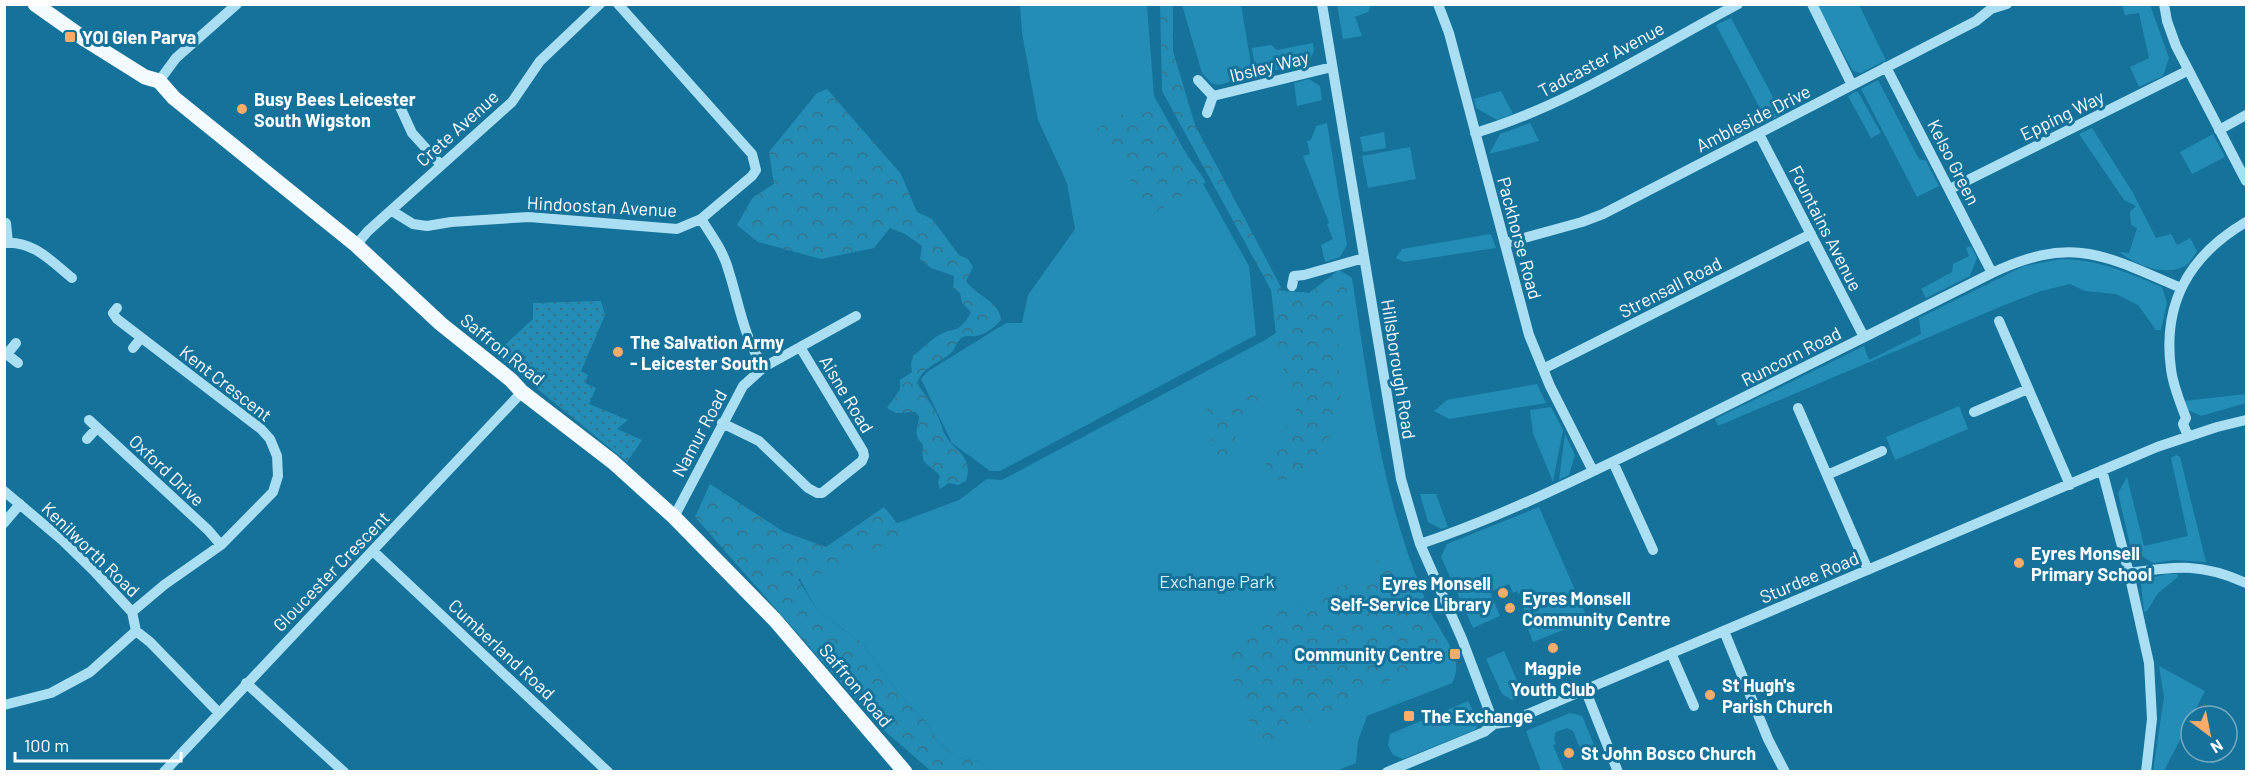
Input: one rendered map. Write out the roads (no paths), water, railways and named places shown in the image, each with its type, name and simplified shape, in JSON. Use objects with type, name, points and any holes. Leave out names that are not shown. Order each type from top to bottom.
[{"type":"main road","name":"Saffron Road","points":[[35,4],[137,72],[159,81],[174,98],[356,245],[441,324],[522,392],[614,462],[674,517],[775,620],[904,771]]},
{"type":"street","points":[[159,81],[176,58],[237,4]]},
{"type":"street","name":"Crete Avenue","points":[[356,245],[512,102],[540,61],[600,4]]},
{"type":"street","name":"Hindoostan Avenue","points":[[392,211],[413,224],[427,226],[451,222],[529,217],[677,229],[702,219],[756,170],[752,154],[618,4]]},
{"type":"street","name":"Hillsborough Road","points":[[1322,4],[1398,459],[1420,544],[1462,639],[1494,724]]},
{"type":"street","name":"Packhorse Road","points":[[1438,4],[1449,33],[1529,335],[1550,386],[1593,471]]},
{"type":"street","name":"Tadcaster Avenue","points":[[1475,133],[1547,107],[1738,4]]},
{"type":"street","points":[[1812,4],[1852,85]]},
{"type":"street","name":"Ambleside Drive","points":[[1506,243],[1603,214],[1976,21],[1990,7],[2007,4]]},
{"type":"street","points":[[2164,4],[2173,38],[2187,70],[2247,181]]},
{"type":"street","name":"Ibsley Way","points":[[1213,96],[1332,67]]},
{"type":"street","name":"Kelso Green","points":[[1886,68],[1992,273]]},
{"type":"street","name":"Epping Way","points":[[1950,189],[2187,70]]},
{"type":"street","name":"Ibsley Way","points":[[1198,80],[1213,96]]},
{"type":"street","name":"Ibsley Way","points":[[1207,113],[1213,96]]},
{"type":"street","points":[[396,98],[412,133],[441,165]]},
{"type":"street","points":[[2219,130],[2247,115]]},
{"type":"street","name":"Fountains Avenue","points":[[1759,134],[1864,337]]},
{"type":"street","points":[[702,219],[723,256],[736,303],[758,358],[764,367]]},
{"type":"street","points":[[6,223],[6,243],[32,247],[72,278]]},
{"type":"street","points":[[2188,436],[2183,424],[2186,418],[2172,378],[2170,325],[2181,288],[2192,267],[2206,250],[2245,225]]},
{"type":"street","name":"Strensall Road","points":[[1543,369],[1811,234]]},
{"type":"street","name":"Runcorn Road","points":[[1420,544],[1477,524],[1613,462],[1992,273],[2030,257],[2071,251],[2114,260],[2181,288]]},
{"type":"street","points":[[1290,277],[1364,258]]},
{"type":"street","name":"Kent Crescent","points":[[117,308],[113,316],[261,429],[270,439],[277,456],[278,476],[273,492],[221,545],[164,585],[132,612]]},
{"type":"street","name":"Namur Road","points":[[674,517],[743,386],[764,367],[856,316]]},
{"type":"street","points":[[1999,321],[2070,485]]},
{"type":"street","points":[[133,348],[141,338]]},
{"type":"street","points":[[16,343],[6,353],[18,363]]},
{"type":"street","name":"Aisne Road","points":[[722,423],[759,441],[808,488],[817,493],[822,493],[862,461],[863,451],[800,347]]},
{"type":"street","points":[[1974,412],[2028,389]]},
{"type":"street","name":"Gloucester Crescent","points":[[164,771],[522,392]]},
{"type":"street","points":[[1798,408],[1868,570]]},
{"type":"street","name":"Sturdee Road","points":[[1387,771],[1484,732],[1494,724],[1509,722],[2102,470],[2188,436],[2247,420]]},
{"type":"street","name":"Oxford Drive","points":[[87,439],[93,424],[208,530],[221,545]]},
{"type":"street","points":[[1827,475],[1882,451]]},
{"type":"street","points":[[1613,462],[1653,550]]},
{"type":"street","points":[[2102,470],[2129,573],[2149,663],[2152,719],[2146,771]]},
{"type":"street","name":"Kenilworth Road","points":[[4,491],[70,548],[132,612],[136,631]]},
{"type":"street","points":[[4,523],[20,504]]},
{"type":"street","name":"Cumberland Road","points":[[373,551],[608,771]]},
{"type":"street","points":[[2129,573],[2171,567],[2192,567],[2210,569],[2247,583]]},
{"type":"street","points":[[4,705],[51,693],[90,672],[136,631],[150,642],[219,713]]},
{"type":"street","points":[[1724,631],[1768,739],[1785,771]]},
{"type":"street","points":[[1671,653],[1694,706]]},
{"type":"street","points":[[246,683],[344,771]]},
{"type":"street","points":[[1585,689],[1618,771]]},
{"type":"place","name":"YOI Glen Parva","points":[[70,37]]},
{"type":"place","name":"Busy Bees Leicester South Wigston","points":[[242,109]]},
{"type":"place","name":"The Salvation Army - Leicester South","points":[[618,352]]},
{"type":"place","name":"Eyres Monsell Primary School","points":[[2019,563]]},
{"type":"place","name":"Eyres Monsell Self-Service Library","points":[[1503,593]]},
{"type":"place","name":"Eyres Monsell Community Centre","points":[[1510,608]]},
{"type":"place","name":"Magpie Youth Club","points":[[1553,648]]},
{"type":"place","name":"Community Centre","points":[[1455,654]]},
{"type":"place","name":"St Hugh's Parish Church","points":[[1710,695]]},
{"type":"place","name":"The Exchange","points":[[1409,716]]},
{"type":"place","name":"St John Bosco Church","points":[[1569,753]]},
{"type":"park label","name":"Exchange Park","points":[[1217,581]]}]
